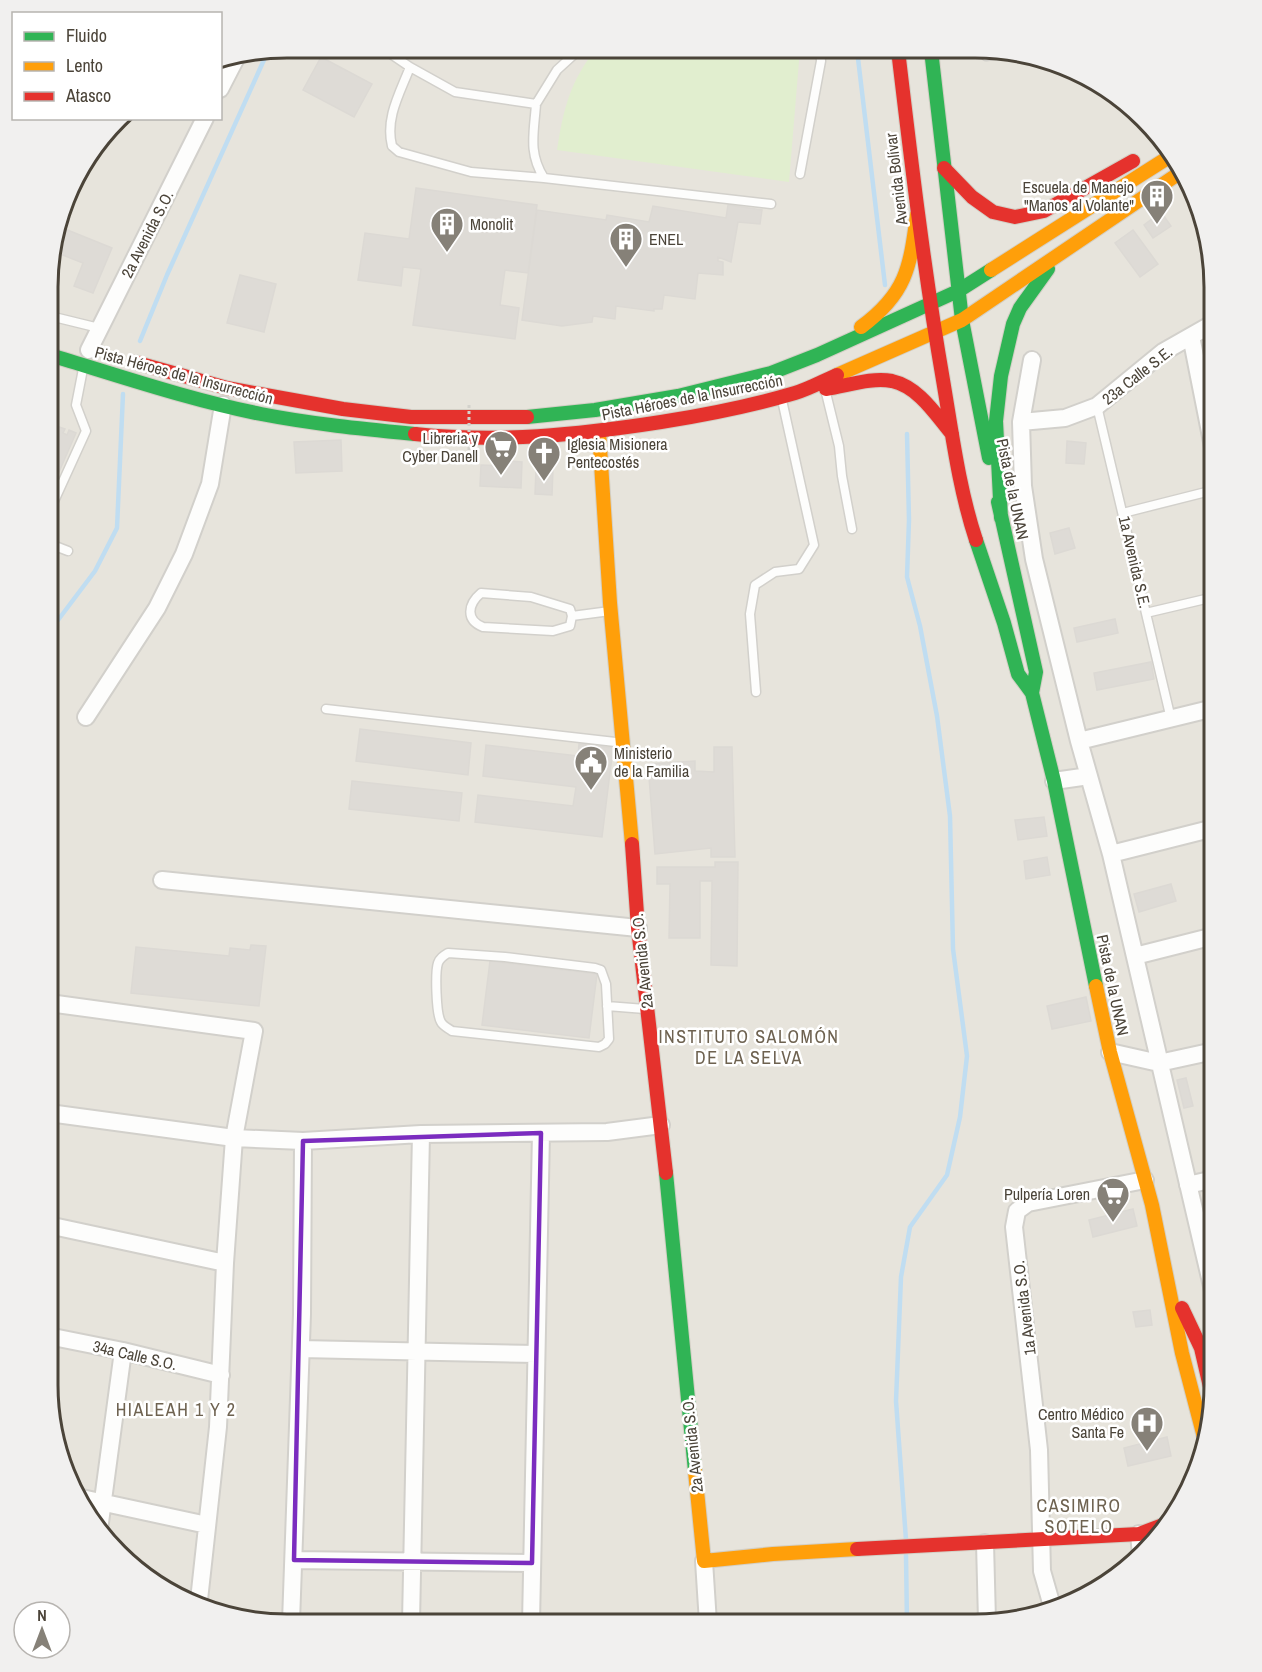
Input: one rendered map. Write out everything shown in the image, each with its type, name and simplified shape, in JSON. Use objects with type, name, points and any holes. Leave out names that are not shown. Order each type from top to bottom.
[{"type":"main road","name":"Avenida Bolívar","points":[[899,58],[930,305]]},
{"type":"main road","points":[[932,58],[958,291]]},
{"type":"main road","points":[[944,168],[972,197],[993,212],[1015,217],[1044,211],[1134,161],[1159,153]]},
{"type":"main road","name":"Pista Héroes de la Insurrección","points":[[122,359],[274,398],[411,417],[484,419],[595,410],[678,396],[771,373],[930,305],[958,291],[1165,160]]},
{"type":"main road","name":"Pista Héroes de la Insurrección","points":[[58,356],[88,354],[223,405],[334,426],[461,439],[506,439],[599,432],[698,416],[796,393],[935,332],[962,320],[1175,176]]},
{"type":"main road","points":[[817,355],[873,319],[897,294],[910,262],[917,215]]},
{"type":"main road","points":[[1001,518],[996,421],[1007,346],[1020,308],[1058,255]]},
{"type":"main road","name":"Pista de la UNAN","points":[[958,291],[1001,518],[1036,672],[1032,693]]},
{"type":"main road","name":"Pista de la UNAN","points":[[930,305],[952,434],[971,524],[1004,623],[1018,674],[1032,693],[1054,781],[1110,1052],[1145,1180],[1169,1282],[1182,1353],[1200,1423]]},
{"type":"main road","points":[[796,393],[892,381],[904,386],[924,401],[952,434]]},
{"type":"main road","name":"2a Avenida S.O.","points":[[599,432],[611,611],[638,928],[661,1125],[704,1561]]},
{"type":"main road","name":"Pista de la UNAN","points":[[1169,1282],[1201,1348],[1204,1360]]},
{"type":"main road","points":[[704,1561],[773,1554],[1148,1534]]},
{"type":"street","points":[[222,85],[232,65]]},
{"type":"street","name":"2a Avenida S.O.","points":[[88,354],[204,120]]},
{"type":"street","name":"23a Calle S.E.","points":[[1021,422],[1065,418],[1097,406],[1163,352],[1204,329]]},
{"type":"street","points":[[1191,336],[1204,402]]},
{"type":"street","points":[[1032,360],[1021,422],[1023,486],[1034,559],[1079,741],[1111,854],[1204,1253]]},
{"type":"street","points":[[86,717],[157,608],[184,554],[210,484],[223,405]]},
{"type":"street","points":[[1079,741],[1204,710]]},
{"type":"street","points":[[1054,781],[1089,776]]},
{"type":"street","points":[[1111,854],[1204,831]]},
{"type":"street","points":[[162,880],[638,928]]},
{"type":"street","points":[[1134,956],[1204,938]]},
{"type":"street","points":[[58,1004],[232,1026],[254,1031],[234,1138],[225,1263],[218,1427],[199,1596]]},
{"type":"street","points":[[1110,1052],[1159,1063],[1204,1053]]},
{"type":"street","points":[[58,1114],[234,1138],[303,1141],[421,1134],[608,1132],[661,1125]]},
{"type":"street","points":[[411,1614],[421,1134]]},
{"type":"street","points":[[531,1614],[541,1134]]},
{"type":"street","points":[[291,1614],[301,1349],[303,1141]]},
{"type":"street","name":"1a Avenida S.O.","points":[[1041,1539],[1039,1450],[1014,1227],[1017,1210],[1028,1203],[1145,1180]]},
{"type":"street","points":[[1188,1185],[1204,1181]]},
{"type":"street","points":[[58,1226],[225,1263]]},
{"type":"street","name":"34a Calle S.O.","points":[[58,1338],[221,1375]]},
{"type":"street","points":[[301,1349],[536,1354]]},
{"type":"street","points":[[101,1517],[123,1351]]},
{"type":"street","points":[[89,1499],[207,1525]]},
{"type":"street","points":[[1041,1539],[1042,1571],[1050,1600]]},
{"type":"street","points":[[985,1543],[987,1613]]},
{"type":"street","points":[[294,1560],[532,1563]]},
{"type":"street","points":[[704,1561],[707,1614]]},
{"type":"lane","points":[[397,58],[455,92],[536,104]]},
{"type":"lane","points":[[544,178],[535,164],[532,146],[536,104],[557,70],[570,58]]},
{"type":"lane","points":[[800,174],[821,58]]},
{"type":"lane","points":[[410,67],[391,113],[389,134],[392,146],[399,152],[471,172],[771,204]]},
{"type":"lane","points":[[58,318],[99,328]]},
{"type":"lane","points":[[58,492],[86,431],[76,405],[88,354]]},
{"type":"lane","points":[[825,389],[839,446],[852,529]]},
{"type":"lane","points":[[756,692],[750,614],[755,585],[775,573],[800,569],[814,545],[781,396]]},
{"type":"lane","name":"1a Avenida S.E.","points":[[1097,406],[1171,718]]},
{"type":"lane","points":[[1123,513],[1204,493]]},
{"type":"lane","points":[[58,547],[68,551]]},
{"type":"lane","points":[[481,593],[531,597],[570,609],[572,616],[570,626],[553,631],[483,627],[474,624],[470,616],[471,607],[481,593]]},
{"type":"lane","points":[[1146,613],[1204,599]]},
{"type":"lane","points":[[572,616],[611,611]]},
{"type":"lane","points":[[326,709],[624,743]]},
{"type":"lane","points":[[448,953],[506,957],[596,968],[601,970],[603,975],[607,1006],[609,1039],[599,1047],[452,1031],[439,1020],[437,965],[441,957],[448,953]]},
{"type":"lane","points":[[607,1006],[647,1009]]},
{"type":"path","points":[[469,405],[469,455]]},
{"type":"highlighted area","points":[[541,1133],[532,1563],[294,1560],[303,1141]]},
{"type":"shaded area","points":[[288,58],[975,58],[1004,60],[1034,66],[1062,76],[1102,97],[1125,115],[1147,137],[1173,173],[1196,228],[1202,258],[1204,288],[1204,1384],[1202,1414],[1196,1444],[1173,1499],[1147,1535],[1125,1557],[1089,1583],[1034,1606],[1004,1612],[975,1614],[288,1614],[258,1612],[228,1606],[200,1596],[160,1575],[137,1557],[115,1535],[89,1499],[66,1444],[60,1414],[58,1384],[58,288],[60,258],[66,228],[82,186],[106,148],[132,120],[222,120],[222,68],[258,60]]},
{"type":"green space","points":[[589,58],[799,58],[789,182],[557,150],[569,96]]},
{"type":"building","points":[[320,58],[372,84],[354,117],[303,90]]},
{"type":"building","name":"Monolit","points":[[416,188],[537,205],[528,273],[505,270],[500,305],[519,308],[515,339],[413,325],[421,269],[403,267],[401,286],[358,280],[365,233],[409,239]]},
{"type":"building","name":"ENEL","points":[[728,205],[762,210],[760,224],[738,222],[731,262],[718,257],[718,261],[723,262],[723,275],[698,273],[695,299],[664,295],[662,309],[654,309],[654,311],[616,306],[615,319],[593,316],[592,322],[562,326],[522,320],[537,210],[606,220],[607,215],[649,222],[653,206],[726,218]]},
{"type":"building","name":"Escuela de Manejo \"Manos al Volante\"","points":[[1161,212],[1171,226],[1153,238],[1144,225]]},
{"type":"building","points":[[66,229],[112,248],[93,293],[74,286],[83,263],[61,254]]},
{"type":"building","points":[[1133,230],[1158,264],[1140,277],[1115,243]]},
{"type":"building","points":[[240,275],[276,284],[264,332],[227,323]]},
{"type":"building","points":[[59,427],[65,429],[63,433],[67,435],[69,430],[76,433],[58,474],[58,429]]},
{"type":"building","points":[[341,440],[342,471],[296,473],[294,442]]},
{"type":"building","points":[[1067,441],[1086,443],[1084,464],[1066,463]]},
{"type":"building","name":"Libreria y Cyber Danell","points":[[508,461],[522,462],[521,488],[480,486],[481,465],[508,466]]},
{"type":"building","name":"Iglesia Misionera Pentecostés","points":[[536,469],[553,469],[552,495],[535,494]]},
{"type":"building","points":[[1069,528],[1075,548],[1055,554],[1050,533]]},
{"type":"building","points":[[1115,619],[1118,633],[1077,642],[1074,628]]},
{"type":"building","points":[[1151,662],[1154,679],[1097,690],[1094,673]]},
{"type":"building","points":[[360,729],[471,743],[468,775],[356,761]]},
{"type":"building","name":"Ministerio de la Familia","points":[[579,744],[613,748],[602,837],[475,822],[478,795],[573,806],[576,787],[483,776],[486,745],[578,756]]},
{"type":"building","points":[[714,747],[732,747],[735,857],[711,857],[711,848],[655,854],[648,764],[695,761],[695,771],[714,772]]},
{"type":"building","points":[[352,781],[462,793],[459,821],[349,809]]},
{"type":"building","points":[[1044,817],[1047,836],[1018,840],[1015,820]]},
{"type":"building","points":[[1047,857],[1050,875],[1026,879],[1024,861]]},
{"type":"building","points":[[715,862],[738,862],[737,966],[711,965],[712,881],[700,881],[700,938],[669,938],[670,884],[657,884],[657,867],[715,867]]},
{"type":"building","points":[[1171,884],[1176,901],[1139,912],[1134,894]]},
{"type":"building","points":[[251,945],[266,946],[259,1006],[131,993],[136,947],[229,956],[230,948],[250,950]]},
{"type":"building","points":[[490,961],[597,974],[589,1038],[482,1025]]},
{"type":"building","points":[[1086,997],[1091,1021],[1052,1029],[1047,1006]]},
{"type":"building","points":[[1186,1078],[1193,1106],[1184,1108],[1177,1080]]},
{"type":"building","name":"Pulpería Loren","points":[[1133,1209],[1137,1226],[1093,1237],[1089,1220]]},
{"type":"building","points":[[1150,1310],[1152,1325],[1136,1327],[1133,1312]]},
{"type":"building","name":"Centro Médico Santa Fe","points":[[1167,1437],[1171,1456],[1128,1466],[1124,1448]]},
{"type":"waterway","points":[[858,58],[885,285]]},
{"type":"waterway","points":[[140,341],[167,275],[264,60]]},
{"type":"waterway","points":[[58,620],[95,571],[117,528],[123,394]]},
{"type":"waterway","points":[[906,1540],[896,1401],[901,1277],[910,1227],[947,1175],[960,1117],[967,1056],[953,949],[950,816],[937,716],[920,626],[907,577],[909,520],[907,434]]},
{"type":"waterway","points":[[906,1555],[907,1614]]},
{"type":"traffic: fast","points":[[932,58],[962,320],[989,458]]},
{"type":"traffic: fast","points":[[1001,518],[996,421],[1001,376],[1013,324],[1020,308],[1048,269]]},
{"type":"traffic: fast","points":[[527,417],[595,410],[678,396],[771,373],[817,355],[958,291],[991,270]]},
{"type":"traffic: fast","points":[[58,357],[208,402],[280,418],[415,434]]},
{"type":"traffic: fast","points":[[998,502],[1036,672],[1032,693]]},
{"type":"traffic: fast","points":[[976,540],[1004,623],[1018,674],[1032,693],[1054,781],[1096,986]]},
{"type":"traffic: fast","points":[[666,1173],[695,1471]]},
{"type":"traffic: slow","points":[[991,270],[1165,160]]},
{"type":"traffic: slow","points":[[837,375],[962,320],[1175,176]]},
{"type":"traffic: slow","points":[[861,327],[876,315],[897,291],[912,250],[917,215]]},
{"type":"traffic: slow","points":[[599,432],[610,603],[632,844]]},
{"type":"traffic: slow","points":[[1096,986],[1110,1052],[1152,1205],[1182,1353],[1200,1423]]},
{"type":"traffic: slow","points":[[695,1471],[704,1561],[857,1549]]},
{"type":"traffic: jam","points":[[899,58],[936,339],[960,481],[976,540]]},
{"type":"traffic: jam","points":[[944,168],[972,197],[993,212],[1015,217],[1044,211],[1133,161]]},
{"type":"traffic: jam","points":[[134,362],[227,388],[343,409],[411,417],[527,417]]},
{"type":"traffic: jam","points":[[415,434],[508,438],[630,427],[762,402],[800,391],[837,375]]},
{"type":"traffic: jam","points":[[826,389],[876,380],[902,384],[919,395],[952,434]]},
{"type":"traffic: jam","points":[[632,844],[638,928],[666,1173]]},
{"type":"traffic: jam","points":[[1182,1308],[1201,1348],[1204,1361]]},
{"type":"traffic: jam","points":[[857,1549],[1139,1534],[1152,1529]]},
{"type":"place","name":"Escuela de Manejo \"Manos al Volante\"","points":[[1157,225]]},
{"type":"place","name":"Monolit","points":[[447,253]]},
{"type":"place","name":"ENEL","points":[[626,268]]},
{"type":"place","name":"Libreria y Cyber Danell","points":[[501,476]]},
{"type":"place","name":"Iglesia Misionera Pentecostés","points":[[544,482]]},
{"type":"place","name":"Ministerio de la Familia","points":[[591,791]]},
{"type":"place","name":"Pulpería Loren","points":[[1113,1223]]},
{"type":"place","name":"Centro Médico Santa Fe","points":[[1147,1452]]},
{"type":"district","name":"INSTITUTO SALOMÓN DE LA SELVA","points":[[749,1046]]},
{"type":"district","name":"HIALEAH 1 Y 2","points":[[176,1409]]},
{"type":"district","name":"CASIMIRO SOTELO","points":[[1079,1516]]}]
